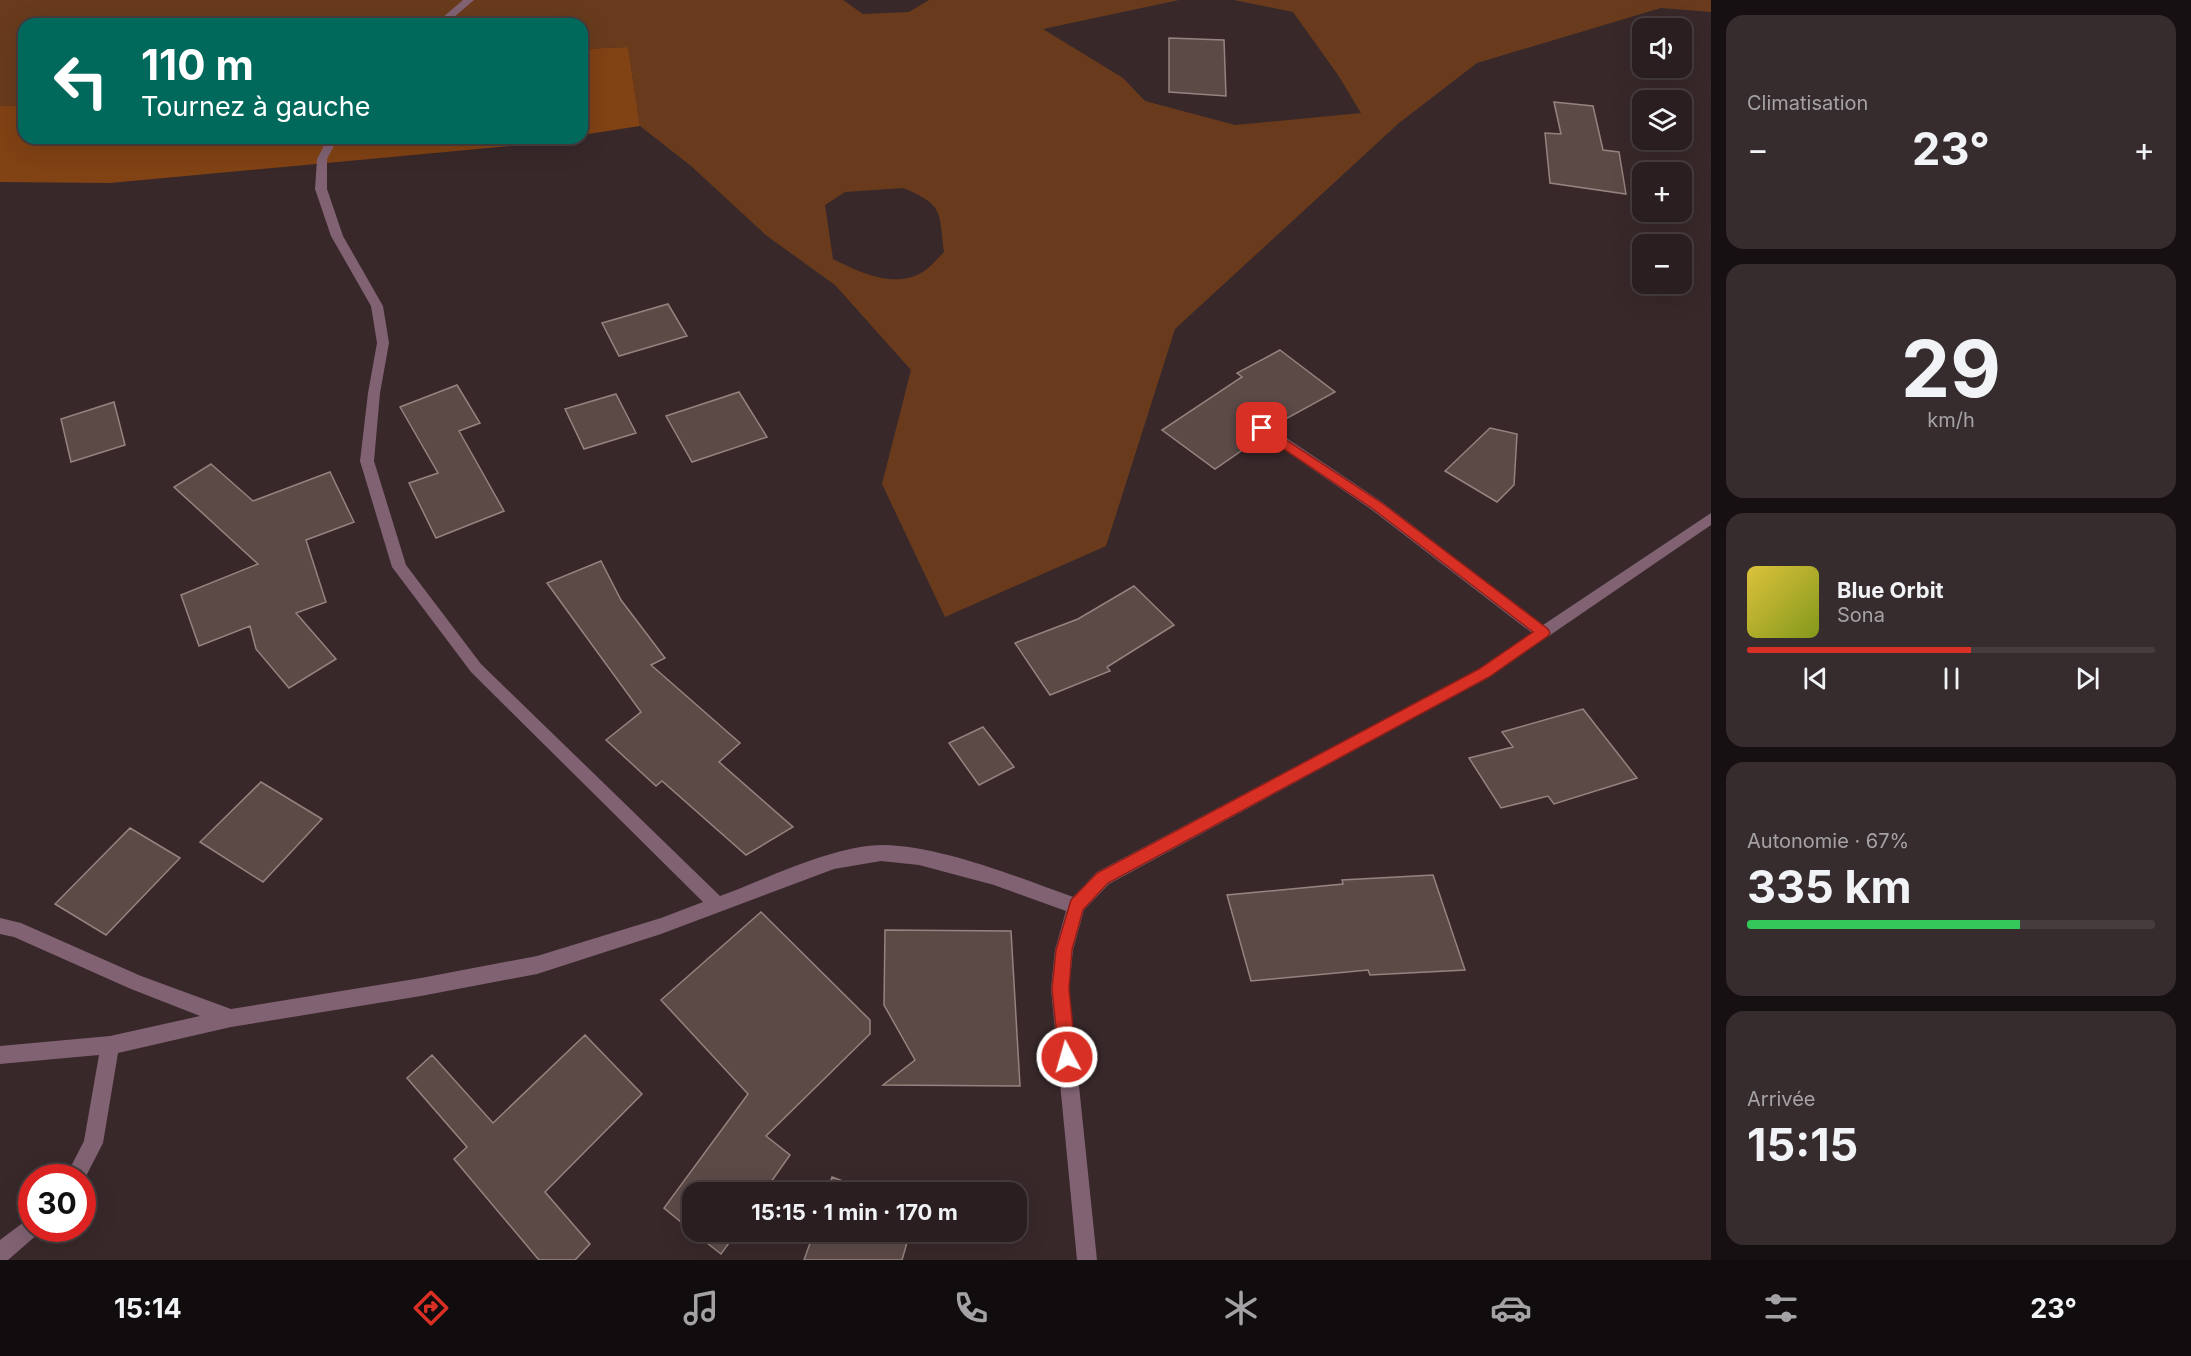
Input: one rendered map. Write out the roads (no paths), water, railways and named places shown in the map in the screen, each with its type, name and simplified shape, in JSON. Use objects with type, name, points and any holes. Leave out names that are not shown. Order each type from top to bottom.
[{"type":"street","points":[[447,18],[469,0]]},
{"type":"street","points":[[330,144],[322,159],[321,189],[337,236],[377,306],[382,343],[367,460],[399,567],[476,668],[718,905]]},
{"type":"street","points":[[1262,428],[1377,506],[1543,633]]},
{"type":"street","points":[[1087,1260],[1060,989],[1064,950],[1076,906],[1103,878],[1484,673],[1711,518]]},
{"type":"street","points":[[0,1055],[110,1045],[231,1018],[421,987],[537,965],[718,905],[834,861],[881,853],[919,857],[994,877],[1076,906]]},
{"type":"street","points":[[0,926],[15,929],[137,983],[231,1018]]},
{"type":"street","points":[[82,1164],[93,1143],[110,1045]]},
{"type":"street","points":[[0,1253],[18,1238]]}]
